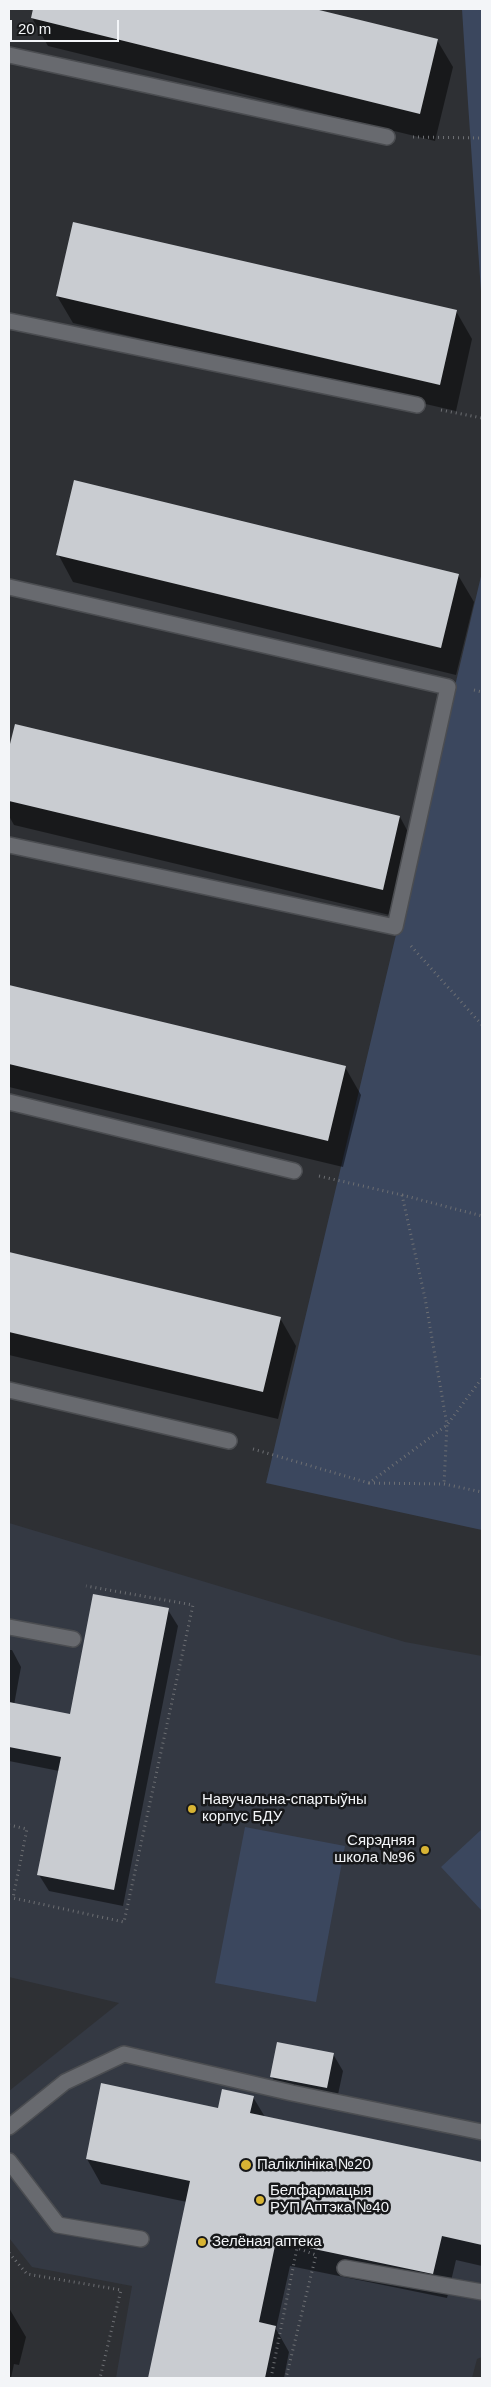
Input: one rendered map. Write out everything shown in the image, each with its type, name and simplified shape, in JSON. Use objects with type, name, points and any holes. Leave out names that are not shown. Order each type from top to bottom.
[{"type":"lane","points":[[9,55],[387,137]]},
{"type":"lane","points":[[9,322],[416,405]]},
{"type":"lane","points":[[9,587],[448,687],[395,927],[9,845]]},
{"type":"lane","points":[[9,1102],[294,1171]]},
{"type":"lane","points":[[9,1390],[229,1441]]},
{"type":"lane","points":[[9,1627],[73,1639]]},
{"type":"lane","points":[[9,2127],[65,2082],[124,2054],[292,2093],[482,2132]]},
{"type":"lane","points":[[9,2161],[58,2225],[141,2239]]},
{"type":"lane","points":[[345,2268],[482,2292]]},
{"type":"path","points":[[387,137],[482,138]]},
{"type":"path","points":[[416,405],[482,418]]},
{"type":"path","points":[[395,927],[482,1025]]},
{"type":"path","points":[[294,1171],[402,1195],[482,1216]]},
{"type":"path","points":[[402,1195],[425,1298],[446,1426],[444,1484]]},
{"type":"path","points":[[369,1483],[446,1426],[482,1378]]},
{"type":"path","points":[[229,1441],[369,1483],[444,1484],[482,1492]]},
{"type":"path","points":[[9,1825],[27,1829],[13,1898],[124,1922],[193,1605],[86,1586]]},
{"type":"path","points":[[271,2378],[297,2248],[316,2254],[286,2378]]},
{"type":"path","points":[[9,2253],[27,2274],[121,2290],[100,2378]]},
{"type":"shaded area","points":[[462,9],[482,9],[482,306],[468,103]]},
{"type":"shaded area","points":[[482,572],[482,1530],[266,1483]]},
{"type":"shaded area","points":[[9,1523],[405,1642],[482,1656],[482,2357],[477,2359],[472,2378],[116,2378],[132,2286],[32,2267],[9,2238],[9,2091],[119,2003],[9,1977]]},
{"type":"shaded area","points":[[245,1827],[345,1846],[316,2002],[215,1983]]},
{"type":"shaded area","points":[[482,1829],[482,1911],[441,1867]]},
{"type":"building","points":[[33,9],[315,9],[438,39],[420,114],[31,18]]},
{"type":"building","points":[[73,222],[457,310],[440,385],[56,296]]},
{"type":"building","points":[[74,480],[459,574],[441,648],[56,555]]},
{"type":"building","points":[[15,724],[400,816],[383,890],[9,801],[9,748]]},
{"type":"building","points":[[9,985],[346,1066],[328,1141],[9,1064]]},
{"type":"building","points":[[9,1252],[281,1317],[263,1392],[9,1332]]},
{"type":"building","points":[[93,1594],[169,1608],[114,1890],[37,1875],[61,1757],[9,1747],[9,1702],[70,1714]]},
{"type":"building","points":[[277,2042],[334,2053],[327,2088],[270,2077]]},
{"type":"building","name":"Паліклініка №20","points":[[101,2083],[218,2108],[222,2089],[254,2096],[250,2113],[482,2162],[482,2245],[442,2236],[433,2274],[276,2241],[259,2322],[276,2326],[265,2378],[148,2378],[190,2181],[86,2159]]},
{"type":"place","name":"Навучальна-спартыўны корпус БДУ","points":[[192,1809]]},
{"type":"place","name":"Сярэдняя школа №96","points":[[425,1850]]},
{"type":"place","name":"Паліклініка №20","points":[[246,2165]]},
{"type":"place","name":"Белфармацыя РУП Аптэка №40","points":[[260,2200]]},
{"type":"place","name":"Зелёная аптека","points":[[202,2242]]}]
